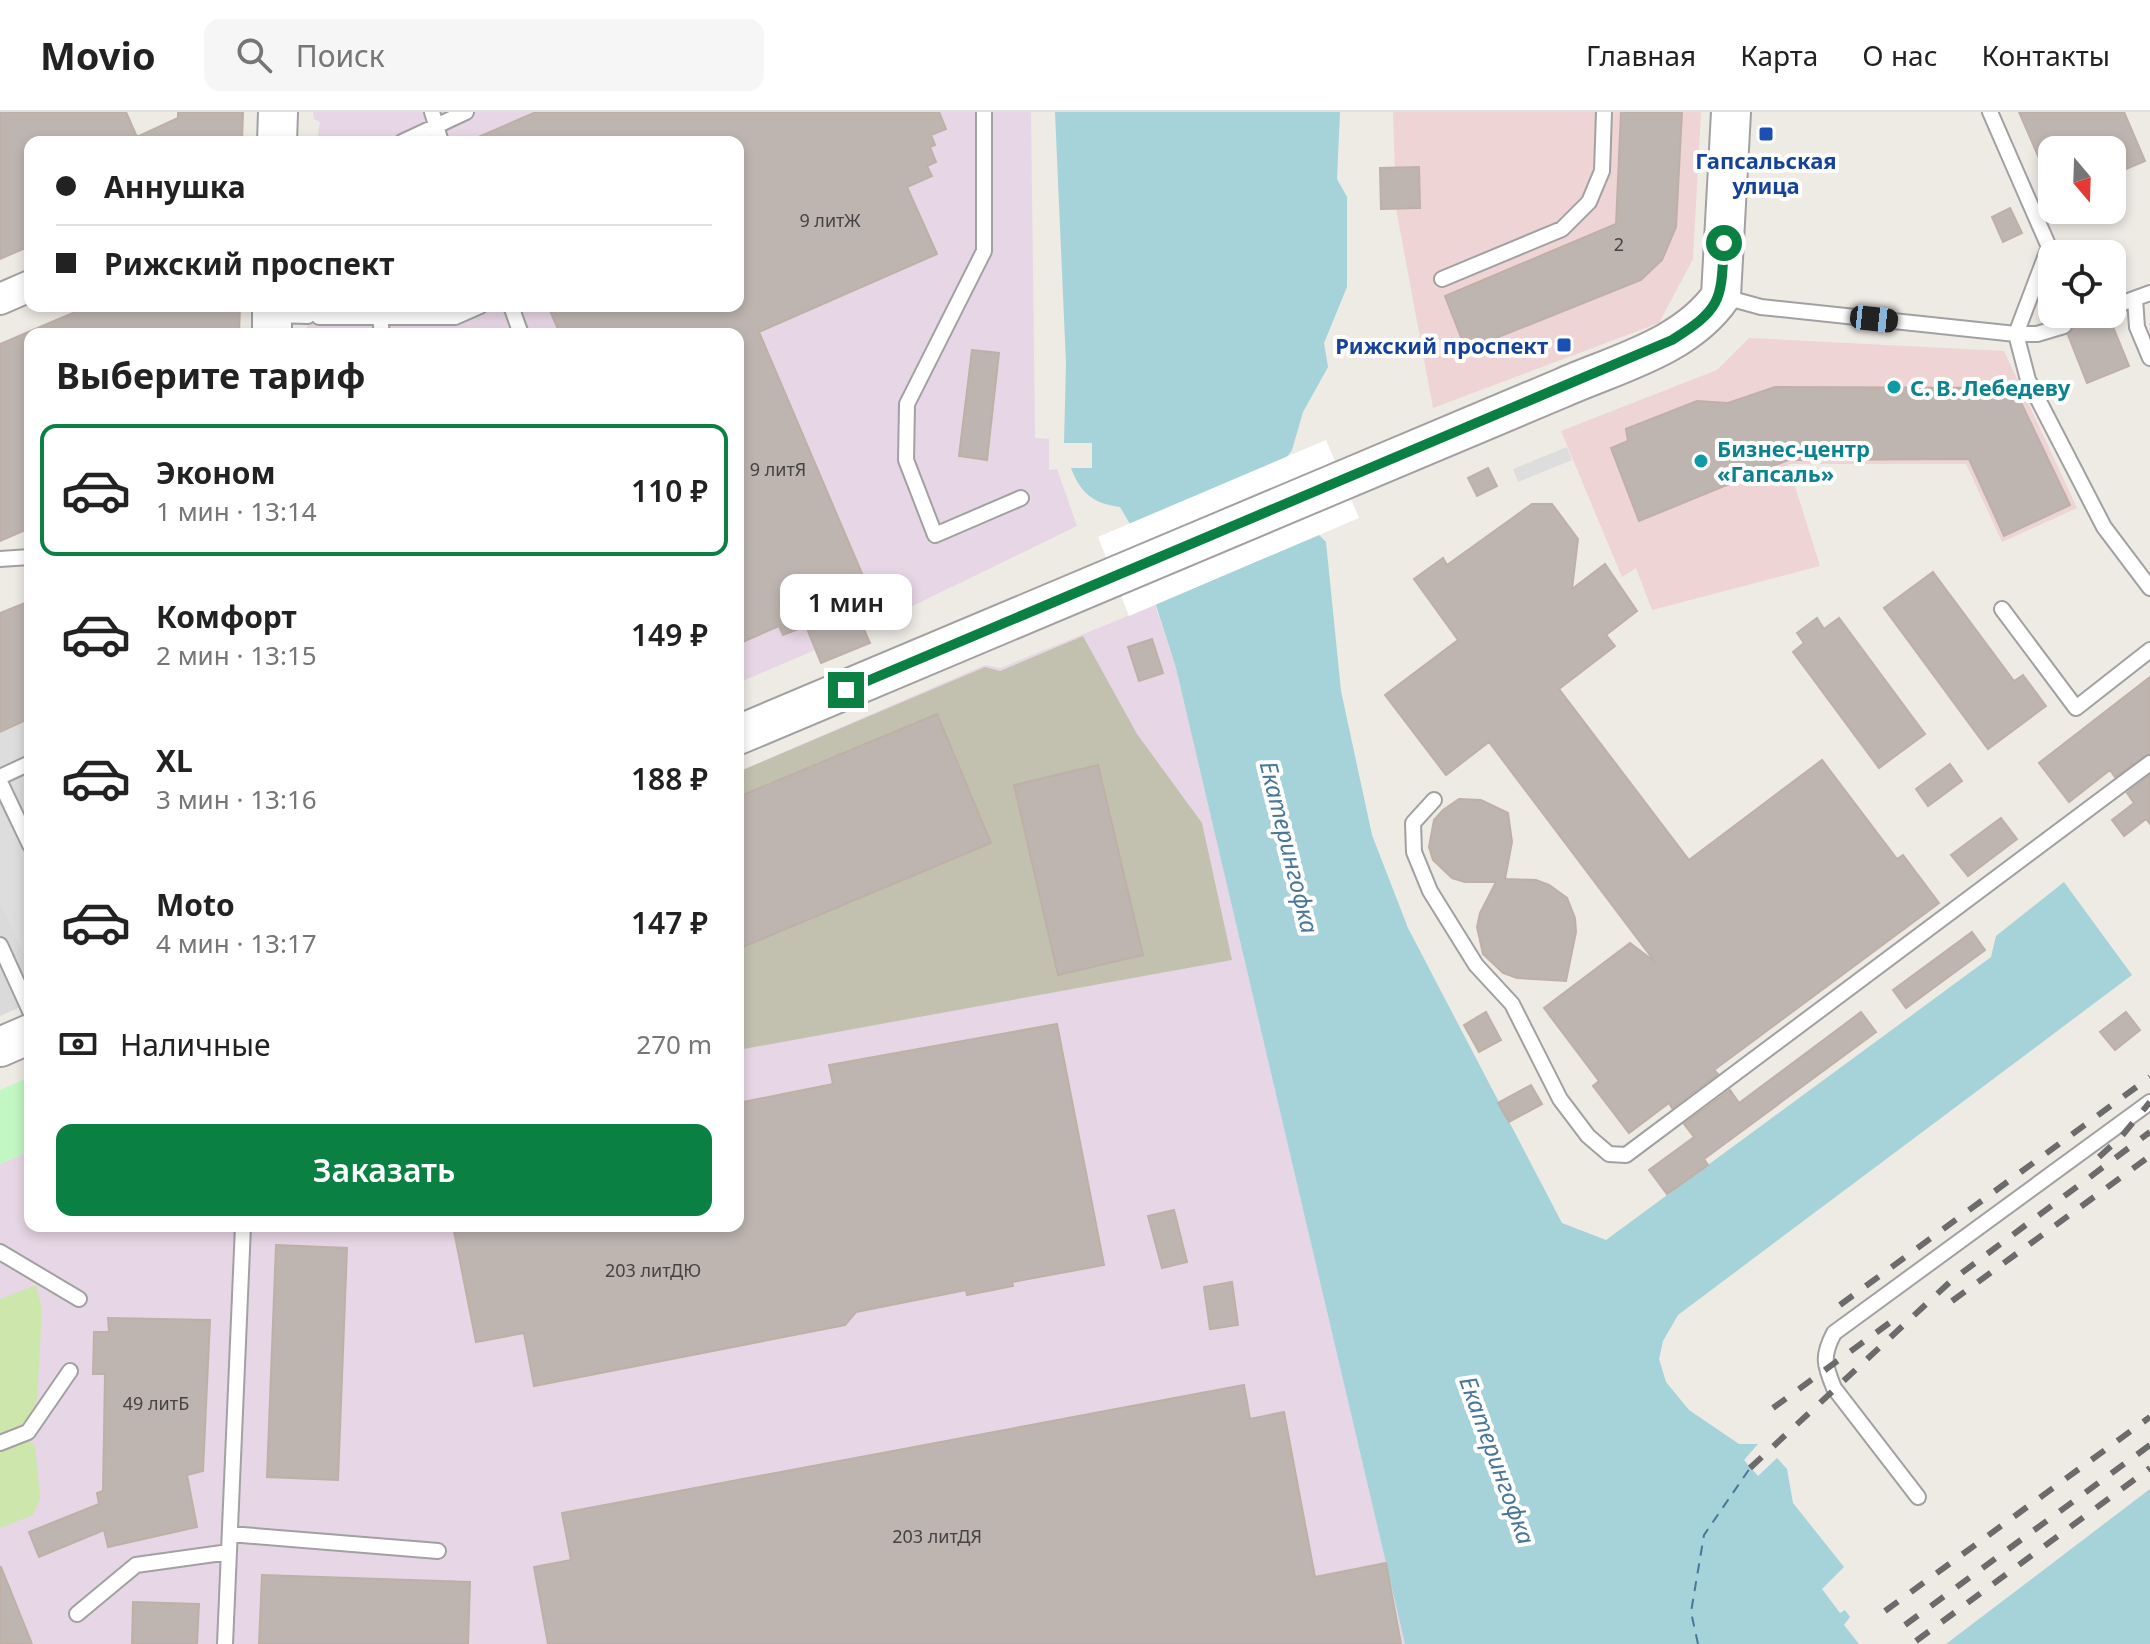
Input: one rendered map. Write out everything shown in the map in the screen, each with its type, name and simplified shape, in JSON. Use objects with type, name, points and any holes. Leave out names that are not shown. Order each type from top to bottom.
[{"type":"street","points":[[277,136],[278,112]]},
{"type":"street","points":[[744,732],[1672,340],[1709,314],[1721,296],[1731,112]]},
{"type":"street","points":[[0,299],[24,289]]},
{"type":"street","points":[[0,1047],[24,1037]]},
{"type":"lane","points":[[432,112],[438,135],[466,112]]},
{"type":"lane","points":[[984,112],[984,251],[907,404],[906,460],[935,535],[1021,498]]},
{"type":"lane","points":[[1442,279],[1562,229],[1589,202],[1602,171],[1604,112]]},
{"type":"lane","points":[[1990,112],[2049,247],[2016,334],[2028,380],[2104,527],[2150,588]]},
{"type":"lane","points":[[2126,302],[2150,293]]},
{"type":"lane","points":[[1721,296],[1761,307],[2016,334],[2037,334],[2057,328]]},
{"type":"lane","points":[[2135,299],[2137,327],[2150,358]]},
{"type":"lane","points":[[289,317],[384,312],[455,317],[466,312]]},
{"type":"lane","points":[[0,559],[24,557]]},
{"type":"lane","points":[[2002,609],[2076,708],[2150,650]]},
{"type":"lane","points":[[1434,800],[1413,823],[1414,852],[1430,891],[1476,965],[1512,1004],[1560,1099],[1588,1136],[1609,1154],[1626,1155],[2150,763]]},
{"type":"lane","points":[[24,766],[0,780],[24,832]]},
{"type":"lane","points":[[0,945],[24,998]]},
{"type":"lane","points":[[1918,1497],[1834,1388],[1826,1369],[1825,1351],[1834,1333],[2150,1102]]},
{"type":"lane","points":[[225,1644],[243,1232]]},
{"type":"lane","points":[[0,1252],[79,1299]]},
{"type":"lane","points":[[0,1443],[28,1432],[70,1371]]},
{"type":"lane","points":[[230,1534],[438,1551]]},
{"type":"lane","points":[[77,1614],[136,1565],[229,1552]]},
{"type":"shaded area","points":[[313,112],[1031,112],[1035,438],[1049,439],[1049,470],[1057,469],[1077,526],[865,629],[870,643],[821,663],[815,650],[744,680],[744,328],[307,328],[308,312],[744,312],[744,136],[318,136],[320,122],[314,119]]},
{"type":"shaded area","points":[[1393,112],[1701,112],[1693,259],[1659,323],[1433,408],[1396,208]]},
{"type":"shaded area","points":[[1749,338],[2004,351],[2077,508],[2002,542],[1966,464],[1788,464],[1820,566],[1652,610],[1636,568],[1622,577],[1561,431],[1717,370]]},
{"type":"shaded area","points":[[1567,447],[1572,460],[1518,482],[1513,469]]},
{"type":"shaded area","points":[[1155,605],[1176,668],[1405,1644],[0,1644],[0,1164],[24,1154],[24,1232],[744,1232],[744,769],[985,665],[1000,668]]},
{"type":"shaded area","points":[[1083,636],[1137,734],[1202,823],[1232,960],[744,1049],[744,769],[985,667],[1000,671]]},
{"type":"shaded area","points":[[24,721],[24,954],[0,901],[0,732]]},
{"type":"shaded area","points":[[0,901],[24,954],[24,1006],[0,1016]]},
{"type":"green space","points":[[24,1080],[24,1154],[0,1164],[0,1090]]},
{"type":"green space","points":[[36,1285],[42,1309],[37,1400],[23,1422],[0,1434],[0,1299]]},
{"type":"green space","points":[[25,1439],[35,1446],[40,1498],[33,1515],[0,1528],[0,1449]]},
{"type":"water","name":"Екатерингофка","points":[[1055,112],[1340,112],[1337,179],[1347,197],[1347,287],[1324,343],[1328,367],[1303,412],[1287,457],[1319,535],[1326,542],[1341,691],[1372,835],[1408,928],[1562,1223],[1606,1240],[1991,957],[1996,936],[2064,882],[2132,975],[1678,1315],[1663,1341],[1659,1359],[1666,1382],[1689,1410],[1739,1444],[1758,1444],[1744,1460],[1758,1476],[1777,1458],[1787,1469],[1793,1503],[1844,1567],[1822,1589],[1840,1613],[1845,1610],[1850,1617],[1844,1625],[1859,1644],[1405,1644],[1176,668],[1130,524],[1120,507],[1089,496],[1071,468],[1092,468],[1092,443],[1064,443],[1066,363]]},
{"type":"water","points":[[2150,1489],[2150,1644],[1946,1644]]},
{"type":"pier","points":[[1326,440],[1359,518],[1129,616],[1098,537]]},
{"type":"building","points":[[0,112],[126,112],[137,136],[24,136],[24,249],[0,259]]},
{"type":"building","points":[[178,112],[243,112],[242,136],[139,136],[178,118]]},
{"type":"building","points":[[536,112],[939,112],[946,129],[931,135],[935,145],[930,147],[936,162],[927,166],[932,176],[907,187],[937,254],[759,332],[872,597],[853,605],[870,643],[821,663],[806,626],[783,635],[779,626],[744,641],[744,328],[557,328],[551,312],[744,312],[744,136],[481,136]]},
{"type":"building","points":[[1621,112],[1682,112],[1676,227],[1662,260],[1641,280],[1466,350],[1445,296],[1616,224]]},
{"type":"building","points":[[2019,112],[2124,112],[2145,161],[2126,169],[2126,136],[2038,136],[2038,156]]},
{"type":"building","points":[[1419,167],[1420,208],[1381,209],[1380,168]]},
{"type":"building","points":[[2010,208],[2022,233],[2003,242],[1992,217]]},
{"type":"building","points":[[75,312],[240,312],[239,328],[37,328]]},
{"type":"building","points":[[2113,328],[2129,366],[2087,383],[2068,335],[2073,329]]},
{"type":"building","points":[[24,334],[24,531],[0,541],[0,344]]},
{"type":"building","points":[[972,350],[999,353],[987,460],[959,456]]},
{"type":"building","name":"Бизнес-центр «Гапсаль»","points":[[1775,387],[2014,388],[2070,505],[2004,536],[1969,459],[1788,460],[1639,521],[1611,448],[1628,441],[1626,429],[1697,401],[1728,403]]},
{"type":"building","points":[[1488,468],[1497,486],[1477,496],[1468,478]]},
{"type":"building","points":[[1532,504],[1552,504],[1578,539],[1572,589],[1605,564],[1637,611],[1606,635],[1615,646],[1559,689],[1689,860],[1822,760],[1897,859],[1903,855],[1939,903],[1714,1070],[1718,1074],[1672,1108],[1669,1103],[1629,1133],[1593,1086],[1599,1081],[1544,1008],[1630,943],[1655,962],[1489,742],[1446,775],[1385,695],[1458,640],[1414,579],[1443,558],[1447,565]]},
{"type":"building","points":[[1933,572],[2014,681],[2023,675],[2046,706],[1988,749],[1884,608]]},
{"type":"building","points":[[24,603],[24,721],[0,732],[0,613]]},
{"type":"building","points":[[1817,618],[1824,629],[1839,618],[1925,734],[1879,768],[1793,652],[1804,643],[1797,633]]},
{"type":"building","points":[[1152,639],[1163,673],[1139,681],[1128,647]]},
{"type":"building","points":[[2150,677],[2150,753],[2115,777],[2110,770],[2069,802],[2039,763]]},
{"type":"building","points":[[937,714],[991,843],[744,946],[744,794]]},
{"type":"building","points":[[1950,764],[1962,781],[1928,806],[1916,789]]},
{"type":"building","points":[[1098,765],[1143,955],[1058,975],[1014,785]]},
{"type":"building","points":[[2150,775],[2150,824],[2146,819],[2124,836],[2112,820],[2134,803],[2127,793]]},
{"type":"building","points":[[1459,799],[1481,800],[1508,813],[1512,842],[1505,879],[1536,880],[1567,898],[1575,918],[1576,932],[1566,981],[1517,978],[1503,973],[1483,954],[1477,927],[1480,913],[1496,882],[1465,882],[1452,878],[1433,860],[1429,847],[1434,820]]},
{"type":"building","points":[[2001,818],[2017,839],[1968,876],[1951,855]]},
{"type":"building","points":[[1972,932],[1985,950],[1906,1008],[1893,990]]},
{"type":"building","points":[[1486,1012],[1501,1040],[1479,1052],[1464,1025]]},
{"type":"building","points":[[1861,1012],[1876,1032],[1704,1159],[1708,1165],[1667,1194],[1649,1170],[1694,1137],[1684,1124],[1730,1090],[1739,1103]]},
{"type":"building","points":[[2126,1012],[2140,1030],[2115,1050],[2100,1032]]},
{"type":"building","points":[[1057,1024],[1104,1265],[1012,1282],[1013,1286],[967,1295],[966,1290],[856,1312],[845,1325],[534,1386],[524,1333],[476,1342],[454,1232],[744,1232],[744,1102],[833,1084],[829,1065]]},
{"type":"building","points":[[1531,1085],[1542,1104],[1509,1122],[1498,1103]]},
{"type":"building","points":[[1174,1210],[1187,1262],[1162,1268],[1148,1216]]},
{"type":"building","points":[[276,1245],[347,1248],[338,1480],[267,1477]]},
{"type":"building","points":[[1232,1282],[1238,1325],[1210,1329],[1204,1287]]},
{"type":"building","points":[[108,1318],[210,1320],[203,1471],[187,1475],[197,1527],[108,1547],[104,1530],[39,1557],[29,1532],[99,1504],[97,1493],[103,1491],[105,1374],[93,1374],[94,1332],[109,1332]]},
{"type":"building","points":[[1244,1385],[1250,1419],[1284,1412],[1315,1577],[1386,1563],[1401,1644],[548,1644],[534,1567],[571,1560],[562,1513]]},
{"type":"building","points":[[1,1567],[32,1644],[0,1644]]},
{"type":"building","points":[[262,1575],[470,1582],[468,1644],[259,1644]]},
{"type":"building","points":[[133,1602],[199,1604],[197,1644],[132,1644]]},
{"type":"ferry route","points":[[1698,1644],[1691,1612],[1704,1535],[1750,1468]]},
{"type":"railway","points":[[1840,1305],[2150,1077]]},
{"type":"railway","points":[[2099,1157],[2121,1137],[2150,1102]]},
{"type":"railway","points":[[1750,1468],[1951,1281],[2150,1132]]},
{"type":"railway","points":[[1952,1301],[2150,1156]]},
{"type":"railway","points":[[1773,1408],[1892,1321]]},
{"type":"railway","points":[[1885,1611],[2150,1417]]},
{"type":"railway","points":[[1905,1625],[2150,1445]]},
{"type":"railway","points":[[1916,1641],[2150,1468]]},
{"type":"place","name":"Гапсальская улица","points":[[1766,134]]},
{"type":"place","name":"Рижский проспект","points":[[1564,345]]},
{"type":"place","name":"С. В. Лебедеву","points":[[1894,387]]},
{"type":"place","name":"Бизнес-центр «Гапсаль»","points":[[1701,461]]},
{"type":"route","points":[[846,690],[1672,340],[1709,314],[1721,296],[1724,243]]}]
